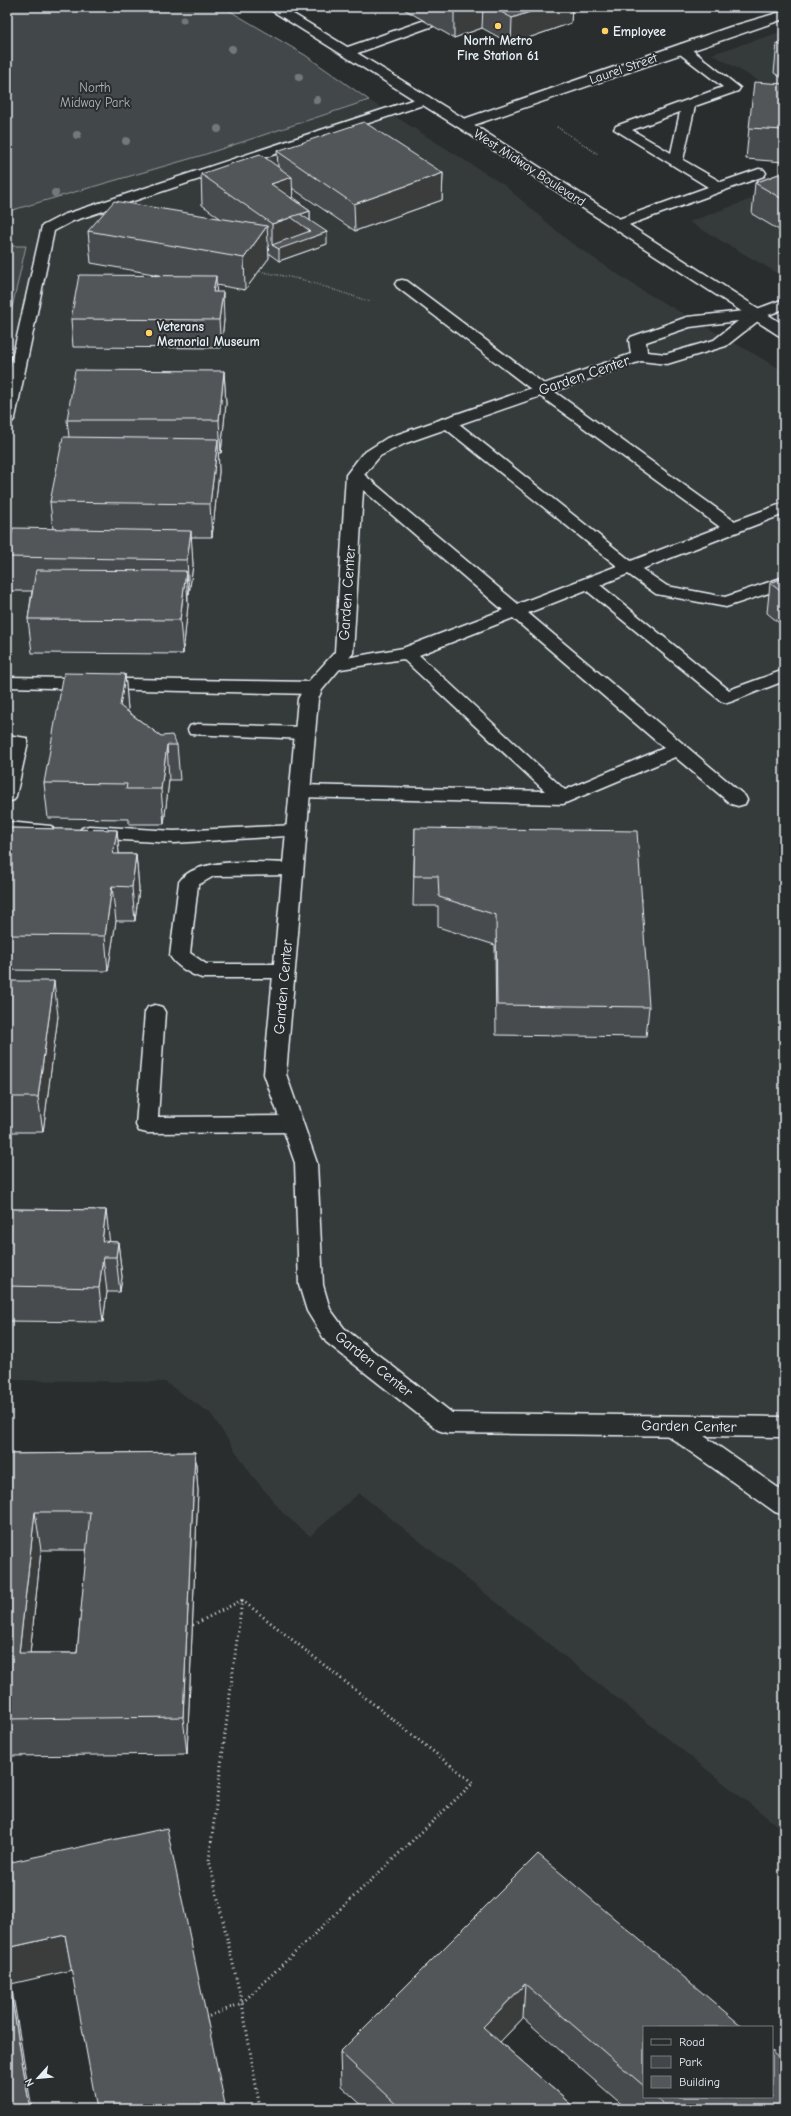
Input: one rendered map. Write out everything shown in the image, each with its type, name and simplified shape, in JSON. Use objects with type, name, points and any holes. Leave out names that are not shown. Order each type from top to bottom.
[{"type":"street","name":"West Midway Boulevard","points":[[273,7],[463,124],[784,332]]},
{"type":"street","name":"Laurel Street","points":[[463,124],[682,48],[784,15]]},
{"type":"street","points":[[757,314],[784,304]]},
{"type":"street","name":"Garden Center","points":[[640,356],[637,340],[668,328],[687,322],[757,314]]},
{"type":"street","name":"Garden Center","points":[[757,314],[720,343],[667,359],[640,356],[400,439],[375,451],[360,465],[355,475],[344,653],[312,688],[308,699],[276,1074],[306,1163],[311,1284],[319,1311],[335,1335],[447,1423],[784,1427]]},
{"type":"lane","points":[[347,52],[428,23]]},
{"type":"lane","points":[[682,48],[733,88],[621,129],[719,187]]},
{"type":"lane","points":[[7,418],[47,229],[68,218],[424,100]]},
{"type":"lane","points":[[676,162],[689,104]]},
{"type":"lane","points":[[618,224],[759,173]]},
{"type":"lane","points":[[402,284],[542,390],[733,528]]},
{"type":"lane","points":[[447,422],[630,568],[662,590],[726,602],[784,582]]},
{"type":"lane","points":[[355,475],[738,800]]},
{"type":"lane","points":[[334,665],[407,653],[784,508]]},
{"type":"lane","points":[[588,584],[727,697],[784,675]]},
{"type":"lane","points":[[407,653],[563,798]]},
{"type":"lane","points":[[7,682],[312,688]]},
{"type":"lane","points":[[197,730],[305,733]]},
{"type":"lane","points":[[7,742],[19,742],[7,796]]},
{"type":"lane","points":[[299,792],[563,798],[677,749]]},
{"type":"lane","points":[[7,828],[174,837],[296,831]]},
{"type":"lane","points":[[284,971],[202,970],[180,956],[189,882],[210,870],[293,869]]},
{"type":"lane","points":[[155,1012],[147,1125],[292,1124]]},
{"type":"lane","points":[[672,1426],[784,1505]]},
{"type":"path","points":[[552,124],[604,158]]},
{"type":"path","points":[[258,272],[304,280],[375,303]]},
{"type":"path","points":[[193,1625],[242,1600]]},
{"type":"path","points":[[242,1600],[209,1860],[242,2003],[260,2109]]},
{"type":"path","points":[[203,2019],[242,2003],[473,1784],[242,1600]]},
{"type":"shaded area","points":[[784,31],[784,95],[712,54]]},
{"type":"shaded area","points":[[369,100],[504,185],[571,243],[643,291],[784,371],[784,1831],[359,1493],[310,1536],[283,1513],[251,1474],[211,1414],[165,1382],[7,1380],[7,330],[26,247],[7,246],[8,211],[203,155]]},
{"type":"shaded area","points":[[784,187],[784,277],[689,222]]},
{"type":"green space","name":"North Midway Park","points":[[7,7],[223,7],[305,55],[369,100],[203,155],[9,211],[7,218]]},
{"type":"green space","points":[[7,246],[26,246],[7,330]]},
{"type":"building","points":[[446,7],[469,7],[454,12]]},
{"type":"building","points":[[492,7],[544,7],[512,18]]},
{"type":"building","points":[[784,41],[784,47],[777,43]]},
{"type":"building","points":[[754,82],[784,84],[784,130],[749,128]]},
{"type":"building","points":[[364,122],[443,173],[354,204],[277,151]]},
{"type":"building","points":[[260,154],[292,177],[271,184],[310,211],[272,224],[201,174]]},
{"type":"building","points":[[784,172],[784,200],[755,183]]},
{"type":"building","points":[[293,197],[300,202],[298,203],[291,198]]},
{"type":"building","points":[[114,201],[267,226],[244,258],[88,231]]},
{"type":"building","points":[[300,214],[327,232],[279,249],[272,245],[310,231],[291,217]]},
{"type":"building","points":[[79,275],[216,276],[213,292],[223,292],[219,320],[71,319]]},
{"type":"building","points":[[75,370],[224,371],[219,420],[67,420]]},
{"type":"building","points":[[63,437],[218,439],[210,504],[50,502]]},
{"type":"building","points":[[13,528],[191,531],[187,560],[7,557]]},
{"type":"building","points":[[36,570],[186,571],[180,620],[28,619]]},
{"type":"building","points":[[784,578],[784,594],[770,583]]},
{"type":"building","points":[[64,673],[125,674],[120,706],[161,736],[172,735],[177,745],[167,745],[161,789],[126,789],[127,784],[44,783]]},
{"type":"building","points":[[7,828],[117,830],[113,854],[136,854],[132,887],[112,886],[105,936],[7,935]]},
{"type":"building","points":[[415,828],[637,831],[649,1007],[497,1005],[496,915],[439,897],[438,876],[414,876]]},
{"type":"building","points":[[7,981],[54,981],[38,1097],[7,1097]]},
{"type":"building","points":[[7,1209],[106,1210],[102,1241],[118,1242],[116,1257],[103,1257],[99,1288],[7,1286]]},
{"type":"building","points":[[195,1452],[183,1717],[7,1719],[7,1454]],"holes":[[[35,1512],[90,1512],[77,1653],[19,1653]]]},
{"type":"building","points":[[167,1828],[226,2109],[97,2109],[65,1935],[7,1948],[7,1863]]},
{"type":"building","points":[[538,1854],[742,2026],[643,2026],[643,2085],[525,1984],[483,2027],[576,2109],[401,2109],[340,2052]]},
{"type":"building","points":[[7,1971],[30,2109],[7,2109]]},
{"type":"building","points":[[773,2052],[784,2062],[784,2109],[670,2109],[657,2098],[773,2098]]},
{"type":"place","name":"North Metro Fire Station 61","points":[[498,26]]},
{"type":"place","name":"Employee","points":[[605,31]]},
{"type":"place","name":"Veterans Memorial Museum","points":[[149,333]]}]
